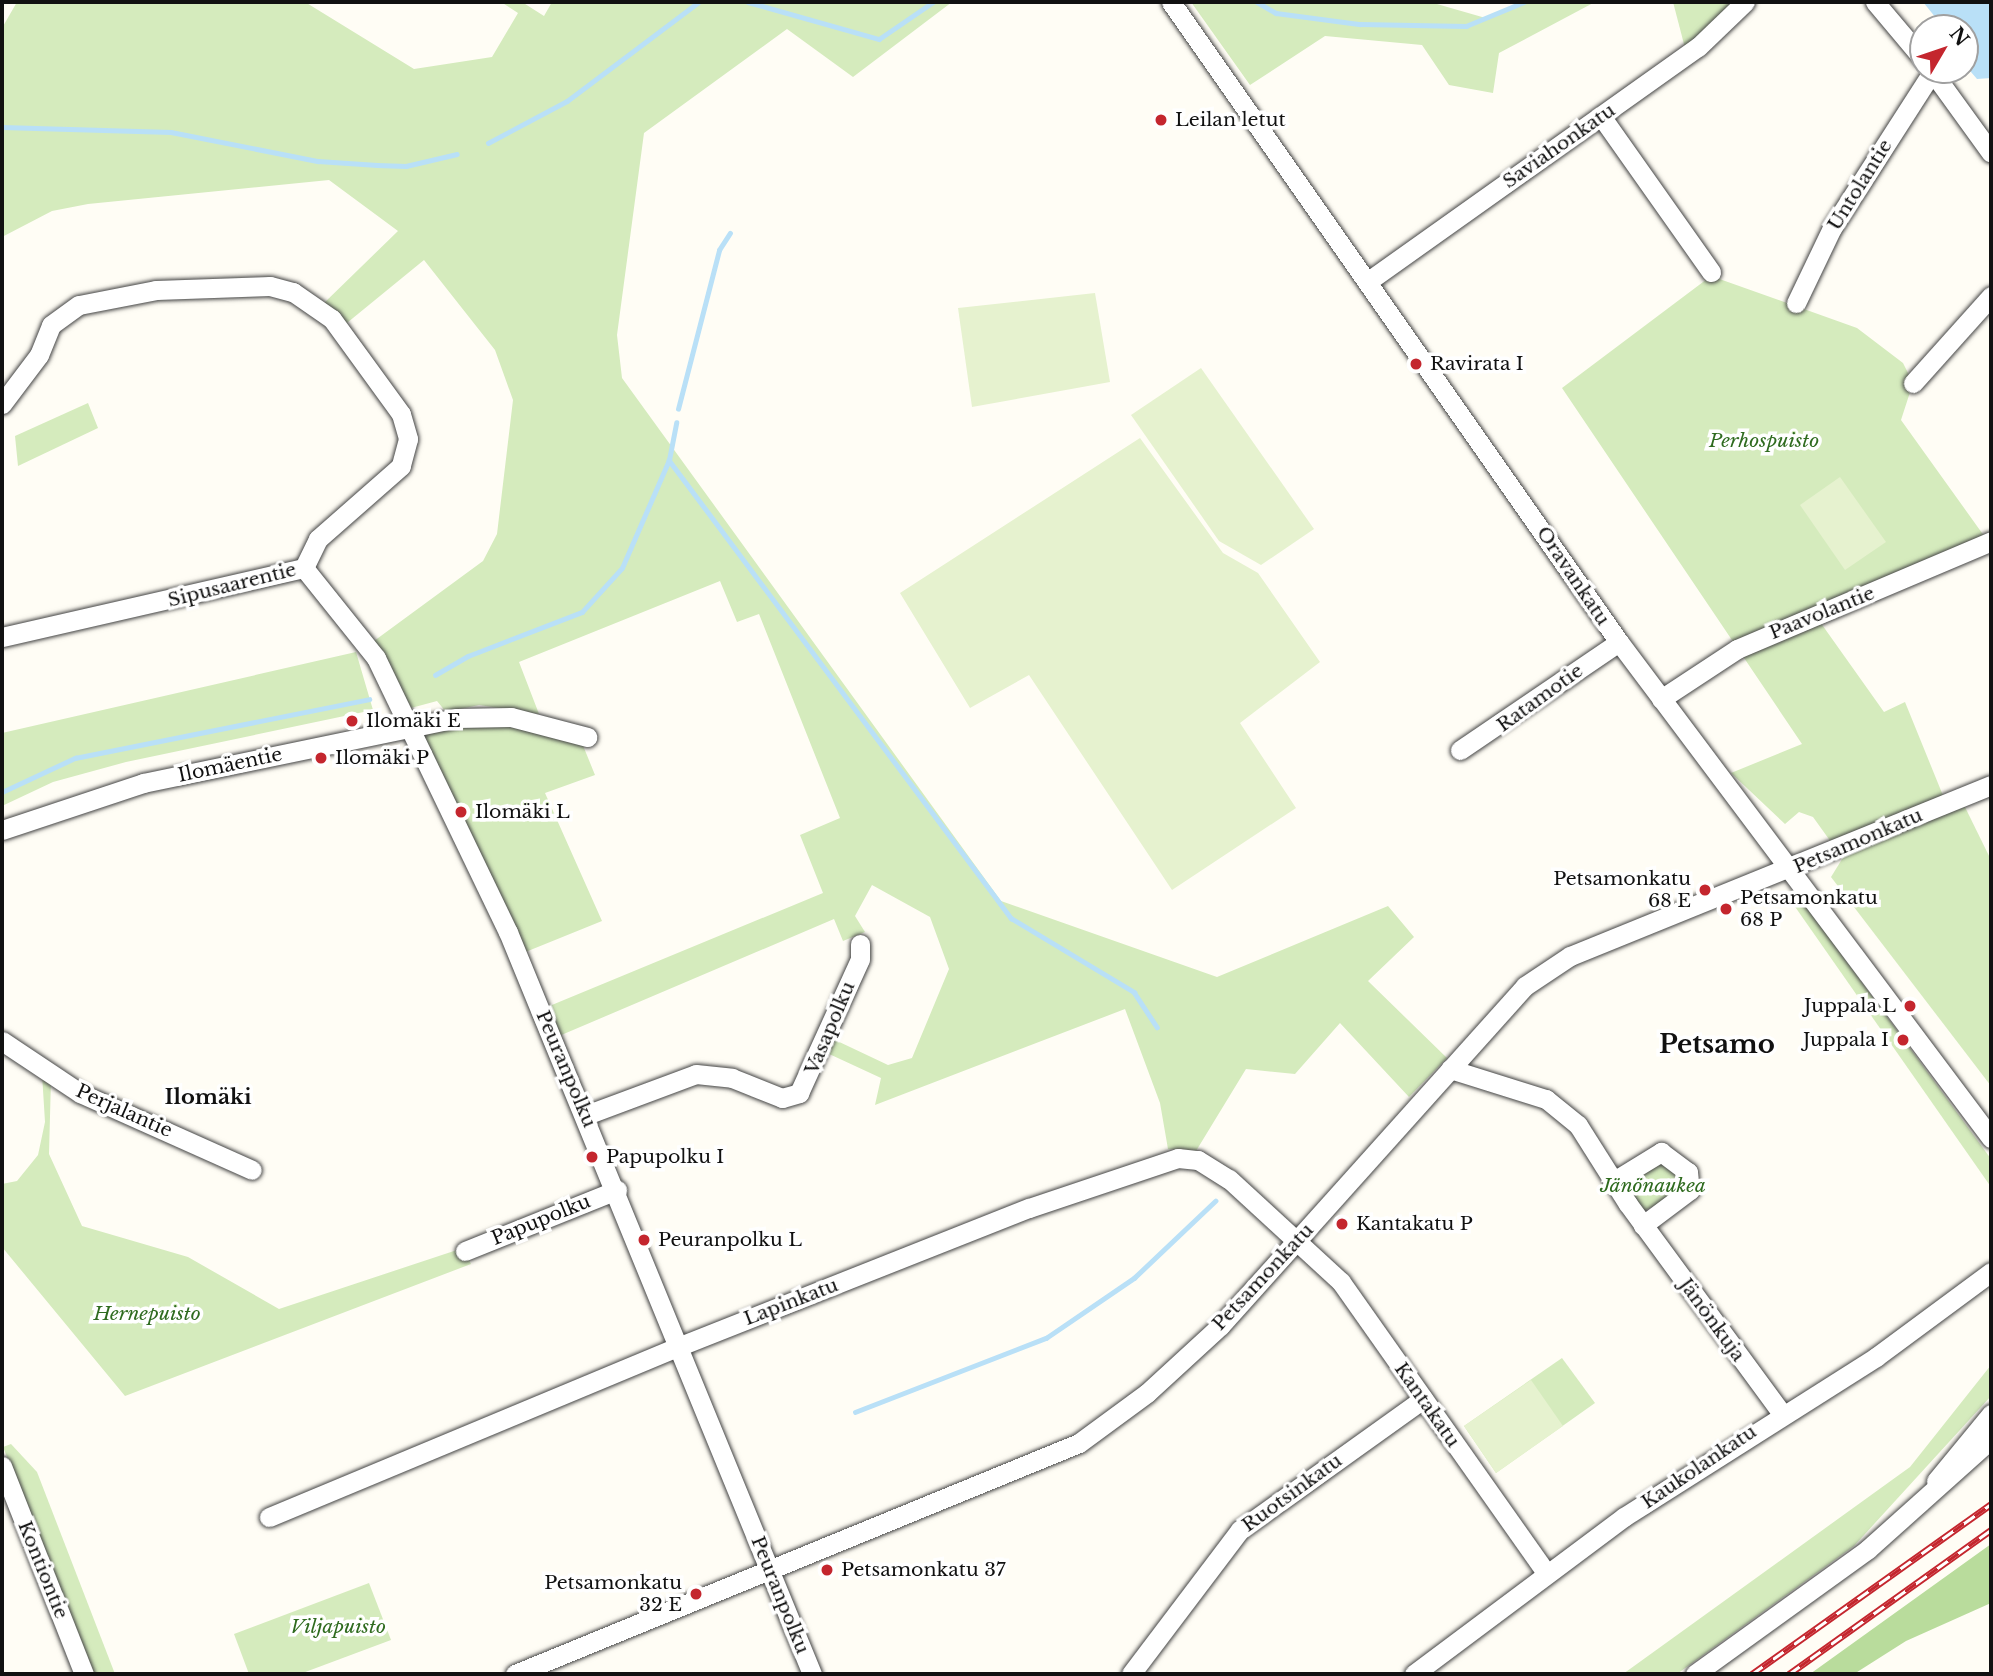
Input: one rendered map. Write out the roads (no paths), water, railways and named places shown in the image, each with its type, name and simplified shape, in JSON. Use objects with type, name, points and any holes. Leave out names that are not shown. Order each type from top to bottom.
[{"type":"street","name":"Oravankatu","points":[[1171,2],[1619,642],[1991,1138]]},
{"type":"street","name":"Saviahonkatu","points":[[1367,282],[1698,47],[1745,2]]},
{"type":"street","points":[[1875,2],[1909,43]]},
{"type":"street","name":"Untolantie","points":[[1796,303],[1832,228],[1919,84]]},
{"type":"street","points":[[1941,84],[1991,153]]},
{"type":"street","points":[[1601,116],[1711,272]]},
{"type":"street","name":"Sipusaarentie","points":[[2,404],[39,355],[51,325],[79,305],[156,289],[270,286],[293,292],[332,319],[401,414],[408,439],[401,466],[318,538],[304,568],[2,637]]},
{"type":"street","points":[[1913,383],[1991,296]]},
{"type":"street","name":"Paavolantie","points":[[1661,699],[1737,649],[1991,541]]},
{"type":"street","name":"Peuranpolku","points":[[304,568],[376,658],[413,726],[586,1115],[812,1674]]},
{"type":"street","name":"Ratamotie","points":[[1460,750],[1619,642]]},
{"type":"street","name":"Ilomäentie","points":[[2,830],[132,786],[413,726],[511,717],[587,737]]},
{"type":"street","name":"Petsamonkatu","points":[[515,1674],[771,1574],[1079,1443],[1147,1393],[1299,1244],[1365,1159],[1525,986],[1570,956],[1991,785]]},
{"type":"street","name":"Vasapolku","points":[[586,1115],[696,1074],[732,1078],[782,1098],[799,1093],[860,959],[860,944]]},
{"type":"street","name":"Perjalantie","points":[[2,1041],[80,1093],[252,1170]]},
{"type":"street","name":"Jänönkuja","points":[[1450,1069],[1564,1110],[1617,1179],[1643,1225],[1782,1414]]},
{"type":"street","points":[[1617,1179],[1661,1152],[1688,1172],[1690,1190],[1643,1225]]},
{"type":"street","name":"Lapinkatu","points":[[269,1517],[680,1346],[1166,1158],[1198,1160],[1229,1179],[1299,1244]]},
{"type":"street","name":"Papupolku","points":[[464,1251],[617,1190]]},
{"type":"street","name":"Kantakatu","points":[[1299,1244],[1361,1305],[1423,1399],[1547,1574]]},
{"type":"street","name":"Kaukolankatu","points":[[1414,1674],[1547,1574],[1782,1414],[1876,1357],[1991,1272]]},
{"type":"street","name":"Ruotsinkatu","points":[[1130,1674],[1240,1530],[1423,1399]]},
{"type":"street","points":[[1909,1514],[1991,1414]]},
{"type":"street","points":[[1695,1674],[1909,1514],[1991,1439]]},
{"type":"street","name":"Kontiontie","points":[[2,1466],[84,1674]]},
{"type":"water","points":[[1923,2],[1991,2],[1991,78],[1979,79],[1979,14],[1933,14]]},
{"type":"waterway","points":[[488,143],[567,101],[699,2]]},
{"type":"waterway","points":[[748,2],[879,39],[933,2]]},
{"type":"waterway","points":[[1257,2],[1276,13],[1360,24],[1466,26],[1524,2]]},
{"type":"waterway","points":[[2,127],[171,132],[318,161],[377,165],[406,166],[457,154]]},
{"type":"waterway","points":[[678,409],[719,250],[730,233]]},
{"type":"waterway","points":[[435,675],[468,656],[582,612],[622,568],[669,460],[676,423]]},
{"type":"waterway","points":[[669,460],[1011,918],[1134,992],[1157,1027]]},
{"type":"waterway","points":[[2,792],[75,758],[369,699]]},
{"type":"waterway","points":[[855,1412],[1046,1338],[1134,1278],[1215,1201]]},
{"type":"railway","points":[[1752,1674],[1991,1504]]},
{"type":"railway","points":[[1789,1674],[1991,1530]]},
{"type":"place","name":"Leilan letut","points":[[1161,120]]},
{"type":"place","name":"Ravirata I","points":[[1416,364]]},
{"type":"place","name":"Ilomäki E","points":[[352,721]]},
{"type":"place","name":"Ilomäki P","points":[[321,758]]},
{"type":"place","name":"Ilomäki L","points":[[461,812]]},
{"type":"place","name":"Petsamonkatu 68 E","points":[[1705,890]]},
{"type":"place","name":"Petsamonkatu 68 P","points":[[1726,909]]},
{"type":"place","name":"Juppala L","points":[[1910,1006]]},
{"type":"place","name":"Juppala I","points":[[1903,1040]]},
{"type":"place","name":"Papupolku I","points":[[592,1157]]},
{"type":"place","name":"Kantakatu P","points":[[1342,1224]]},
{"type":"place","name":"Peuranpolku L","points":[[644,1240]]},
{"type":"place","name":"Petsamonkatu 37","points":[[827,1570]]},
{"type":"place","name":"Petsamonkatu 32 E","points":[[696,1594]]},
{"type":"district","name":"Petsamo","points":[[1717,1045]]},
{"type":"district","name":"Ilomäki","points":[[208,1097]]},
{"type":"park label","name":"Perhospuisto","points":[[1764,441]]},
{"type":"park label","name":"Jänönaukea","points":[[1653,1186]]},
{"type":"park label","name":"Hernepuisto","points":[[147,1314]]},
{"type":"park label","name":"Viljapuisto","points":[[338,1627]]}]
